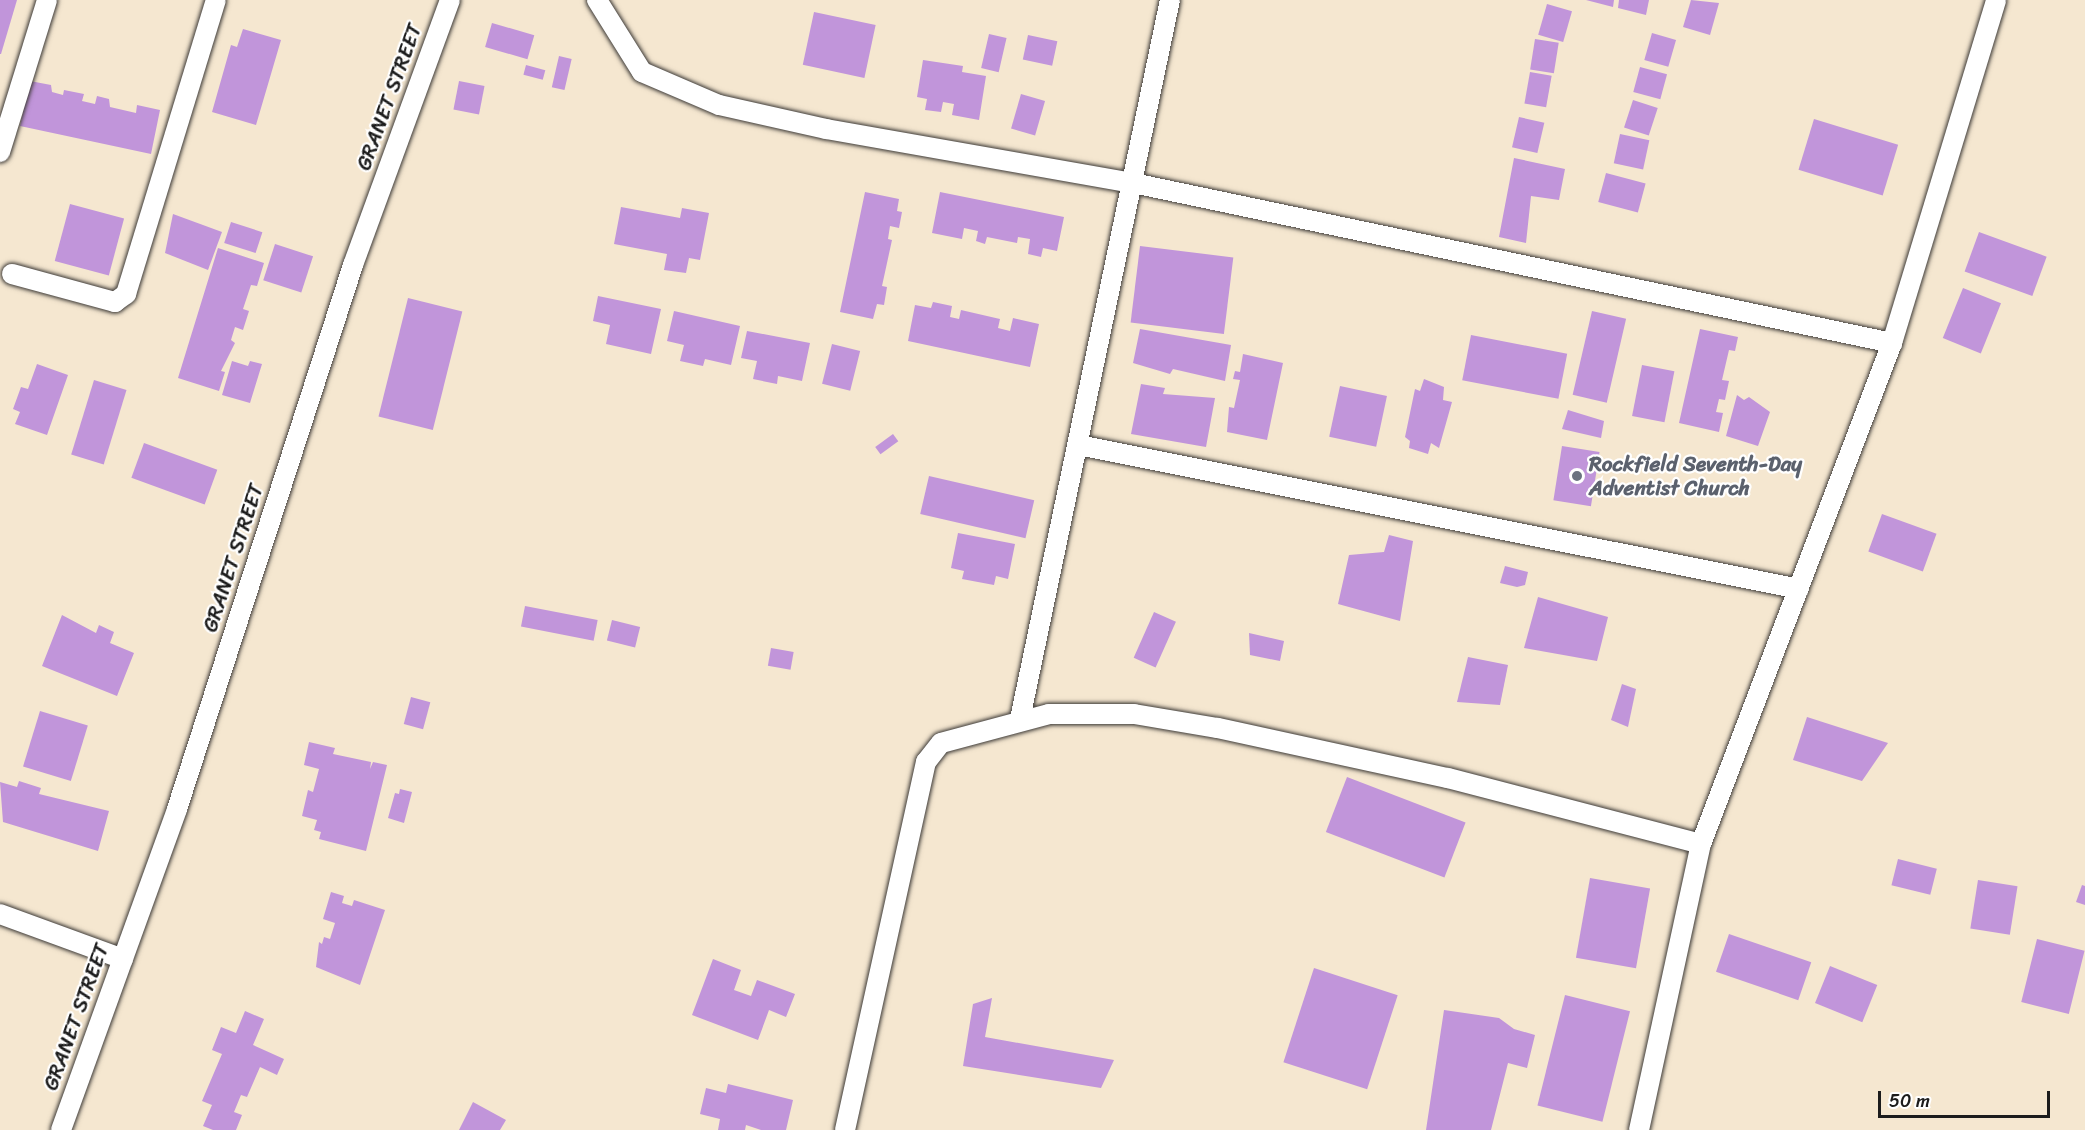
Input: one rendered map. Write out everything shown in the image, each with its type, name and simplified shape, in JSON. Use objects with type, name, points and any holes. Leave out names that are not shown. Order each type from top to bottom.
[{"type":"street","points":[[0,152],[47,0]]},
{"type":"street","points":[[12,274],[115,302],[126,294],[216,0]]},
{"type":"street","name":"GRANET STREET","points":[[61,1130],[181,797],[353,265],[450,0]]},
{"type":"street","points":[[597,0],[642,72],[719,105],[826,129],[1133,183],[1892,343]]},
{"type":"street","points":[[1020,719],[1170,0]]},
{"type":"street","points":[[1640,1130],[1701,844],[1892,343],[1995,0]]},
{"type":"street","points":[[1078,445],[1799,589]]},
{"type":"street","points":[[845,1130],[926,762],[941,743],[1020,719],[1077,712],[1134,714],[1218,728],[1448,778],[1701,844]]},
{"type":"street","points":[[0,914],[123,959]]},
{"type":"building","points":[[0,0],[17,0],[1,54],[0,54]]},
{"type":"building","points":[[1586,0],[1614,0],[1613,7]]},
{"type":"building","points":[[1619,0],[1649,0],[1646,15],[1618,8]]},
{"type":"building","points":[[1691,0],[1719,3],[1710,35],[1683,27]]},
{"type":"building","points":[[1547,4],[1572,11],[1563,42],[1538,35]]},
{"type":"building","points":[[814,12],[876,25],[864,78],[803,65]]},
{"type":"building","points":[[492,23],[534,35],[527,59],[485,47]]},
{"type":"building","points":[[243,29],[281,40],[256,125],[212,112],[231,45],[237,47]]},
{"type":"building","points":[[1652,33],[1676,40],[1668,67],[1644,60]]},
{"type":"building","points":[[989,34],[1007,38],[999,72],[981,68]]},
{"type":"building","points":[[1028,35],[1057,41],[1052,66],[1023,59]]},
{"type":"building","points":[[1535,39],[1559,43],[1554,73],[1530,70]]},
{"type":"building","points":[[559,56],[572,59],[564,90],[552,87]]},
{"type":"building","points":[[923,60],[963,66],[962,72],[986,76],[979,120],[952,115],[954,104],[943,102],[941,112],[925,110],[927,99],[917,97]]},
{"type":"building","points":[[526,65],[545,70],[543,80],[523,75]]},
{"type":"building","points":[[1640,67],[1667,74],[1660,99],[1633,92]]},
{"type":"building","points":[[1530,72],[1552,76],[1546,107],[1524,104]]},
{"type":"building","points":[[30,81],[51,85],[52,92],[63,95],[64,90],[84,94],[82,101],[95,104],[97,96],[109,99],[110,107],[136,113],[137,105],[160,110],[151,154],[20,126]]},
{"type":"building","points":[[459,81],[485,86],[479,114],[453,109]]},
{"type":"building","points":[[1021,94],[1045,101],[1035,135],[1011,129]]},
{"type":"building","points":[[1633,100],[1658,108],[1649,136],[1624,128]]},
{"type":"building","points":[[1519,117],[1544,123],[1537,153],[1512,147]]},
{"type":"building","points":[[1814,119],[1898,145],[1883,195],[1799,170]]},
{"type":"building","points":[[1620,134],[1649,140],[1643,170],[1614,163]]},
{"type":"building","points":[[1514,158],[1565,169],[1559,200],[1531,196],[1526,243],[1499,237]]},
{"type":"building","points":[[1606,173],[1646,184],[1638,213],[1598,202]]},
{"type":"building","points":[[865,192],[899,199],[897,211],[902,212],[899,228],[890,226],[888,239],[892,240],[882,286],[887,287],[884,305],[877,304],[873,319],[840,312]]},
{"type":"building","points":[[940,192],[1064,217],[1057,251],[1043,248],[1041,257],[1028,254],[1030,239],[1018,237],[1017,243],[987,237],[985,244],[976,241],[978,231],[964,228],[962,239],[932,233]]},
{"type":"building","points":[[70,204],[124,218],[109,275],[55,261]]},
{"type":"building","points":[[621,207],[680,218],[682,208],[709,213],[700,260],[689,258],[686,273],[664,270],[667,254],[614,244]]},
{"type":"building","points":[[173,214],[222,232],[208,270],[165,253]]},
{"type":"building","points":[[231,222],[262,232],[256,253],[224,243]]},
{"type":"building","points":[[1979,232],[2047,257],[2032,296],[1965,271]]},
{"type":"building","points":[[275,244],[313,256],[301,293],[263,280]]},
{"type":"building","points":[[1140,246],[1233,257],[1224,334],[1131,322]]},
{"type":"building","points":[[218,248],[264,263],[257,286],[251,285],[243,309],[249,311],[243,330],[235,327],[231,340],[235,343],[221,371],[225,372],[219,391],[178,378]]},
{"type":"building","points":[[1963,288],[2001,303],[1981,353],[1943,338]]},
{"type":"building","points":[[598,296],[661,309],[651,354],[606,344],[610,325],[593,321]]},
{"type":"building","points":[[408,298],[462,312],[433,430],[378,416]]},
{"type":"building","points":[[933,302],[952,306],[950,317],[959,319],[961,310],[1000,319],[998,328],[1010,331],[1013,318],[1039,324],[1030,367],[908,341],[915,305],[931,308]]},
{"type":"building","points":[[674,311],[740,326],[731,365],[705,359],[703,366],[680,361],[684,345],[667,341]]},
{"type":"building","points":[[1592,311],[1626,319],[1607,403],[1573,395]]},
{"type":"building","points":[[1140,329],[1231,345],[1225,381],[1173,369],[1170,374],[1133,363]]},
{"type":"building","points":[[1700,329],[1738,337],[1735,351],[1729,350],[1722,380],[1729,381],[1725,400],[1719,399],[1716,412],[1723,413],[1719,432],[1679,423]]},
{"type":"building","points":[[747,331],[810,343],[802,381],[778,376],[777,384],[753,379],[757,361],[741,358]]},
{"type":"building","points":[[1471,335],[1567,354],[1558,399],[1462,380]]},
{"type":"building","points":[[832,344],[860,351],[850,391],[822,384]]},
{"type":"building","points":[[1243,354],[1283,363],[1267,440],[1227,432],[1229,407],[1234,408],[1240,380],[1233,379],[1235,371],[1240,372]]},
{"type":"building","points":[[232,361],[248,366],[250,361],[262,364],[250,403],[222,395]]},
{"type":"building","points":[[37,364],[68,375],[47,435],[15,424],[20,412],[13,409],[21,387],[28,389]]},
{"type":"building","points":[[1642,365],[1674,371],[1664,422],[1632,416]]},
{"type":"building","points":[[1424,379],[1444,387],[1443,400],[1452,402],[1439,448],[1431,443],[1428,454],[1409,448],[1410,441],[1405,437],[1415,389],[1420,391]]},
{"type":"building","points":[[94,380],[127,390],[104,465],[71,455]]},
{"type":"building","points":[[1141,384],[1165,388],[1163,394],[1215,398],[1206,447],[1131,434]]},
{"type":"building","points":[[1340,386],[1387,396],[1376,447],[1329,437]]},
{"type":"building","points":[[1737,395],[1744,400],[1749,397],[1770,412],[1758,446],[1726,436]]},
{"type":"building","points":[[1568,410],[1604,421],[1601,438],[1562,429]]},
{"type":"building","points":[[893,434],[898,441],[880,454],[875,447]]},
{"type":"building","points":[[144,443],[217,470],[205,504],[131,478]]},
{"type":"building","name":"Rockfield Seventh-Day Adventist Church","points":[[1562,446],[1600,452],[1591,506],[1553,500]]},
{"type":"building","points":[[929,476],[1034,500],[1025,538],[920,514]]},
{"type":"building","points":[[1882,514],[1937,534],[1923,571],[1868,552]]},
{"type":"building","points":[[958,533],[1015,544],[1008,579],[996,576],[994,585],[962,579],[964,571],[951,568]]},
{"type":"building","points":[[1389,535],[1413,541],[1400,621],[1338,604],[1349,555],[1384,552]]},
{"type":"building","points":[[1505,566],[1528,572],[1525,585],[1517,587],[1500,583]]},
{"type":"building","points":[[1538,597],[1608,617],[1597,661],[1524,648]]},
{"type":"building","points":[[525,606],[598,620],[594,641],[521,627]]},
{"type":"building","points":[[1154,612],[1176,622],[1156,667],[1134,658]]},
{"type":"building","points":[[62,615],[96,633],[99,625],[114,632],[110,643],[134,653],[117,696],[42,666]]},
{"type":"building","points":[[612,620],[640,627],[635,647],[607,640]]},
{"type":"building","points":[[1249,633],[1284,641],[1280,661],[1250,655]]},
{"type":"building","points":[[771,648],[794,652],[791,670],[768,666]]},
{"type":"building","points":[[1468,657],[1508,665],[1500,705],[1457,702]]},
{"type":"building","points":[[1622,684],[1636,689],[1628,727],[1611,720]]},
{"type":"building","points":[[411,697],[430,702],[423,729],[404,724]]},
{"type":"building","points":[[40,711],[88,726],[71,781],[23,766]]},
{"type":"building","points":[[1807,717],[1888,743],[1862,781],[1793,760]]},
{"type":"building","points":[[309,742],[335,748],[333,754],[371,762],[370,769],[373,762],[387,765],[366,851],[319,839],[321,832],[314,830],[317,820],[302,816],[308,790],[313,792],[319,769],[304,765]]},
{"type":"building","points":[[1347,777],[1466,823],[1444,878],[1326,832]]},
{"type":"building","points":[[19,781],[41,788],[39,794],[109,811],[98,851],[3,822],[0,782],[17,787]]},
{"type":"building","points":[[400,789],[412,792],[404,823],[388,818],[395,793],[399,794]]},
{"type":"building","points":[[1898,859],[1937,869],[1930,895],[1891,885]]},
{"type":"building","points":[[1590,878],[1650,889],[1636,968],[1576,958]]},
{"type":"building","points":[[1978,880],[2018,886],[2010,935],[1970,928]]},
{"type":"building","points":[[2082,885],[2085,886],[2085,905],[2076,902]]},
{"type":"building","points":[[331,892],[344,896],[342,903],[352,906],[354,900],[385,910],[360,985],[316,967],[319,942],[322,944],[324,937],[330,939],[335,923],[323,919]]},
{"type":"building","points":[[1729,934],[1811,962],[1798,1000],[1716,972]]},
{"type":"building","points":[[2037,939],[2085,951],[2069,1014],[2021,1002]]},
{"type":"building","points":[[713,959],[741,970],[734,990],[751,996],[757,980],[795,994],[786,1017],[769,1010],[758,1040],[692,1015]]},
{"type":"building","points":[[1830,966],[1877,985],[1862,1022],[1815,1003]]},
{"type":"building","points":[[1314,968],[1398,995],[1367,1089],[1283,1062]]},
{"type":"building","points":[[1565,995],[1630,1011],[1602,1122],[1537,1106]]},
{"type":"building","points":[[992,998],[985,1037],[1114,1060],[1101,1088],[963,1066],[973,1004]]},
{"type":"building","points":[[1444,1010],[1499,1018],[1514,1029],[1535,1035],[1527,1068],[1508,1063],[1491,1130],[1426,1130]]},
{"type":"building","points":[[245,1011],[264,1019],[253,1045],[284,1059],[277,1075],[260,1067],[247,1097],[241,1095],[234,1112],[242,1115],[236,1130],[213,1130],[203,1126],[212,1105],[202,1101],[222,1054],[212,1050],[221,1027],[236,1033]]},
{"type":"building","points":[[728,1084],[793,1100],[786,1130],[761,1130],[746,1125],[745,1130],[718,1130],[720,1119],[700,1114],[706,1088],[726,1093]]},
{"type":"building","points":[[473,1102],[506,1120],[500,1130],[459,1130]]},
{"type":"place","name":"Rockfield Seventh-Day Adventist Church","points":[[1577,476]]}]
